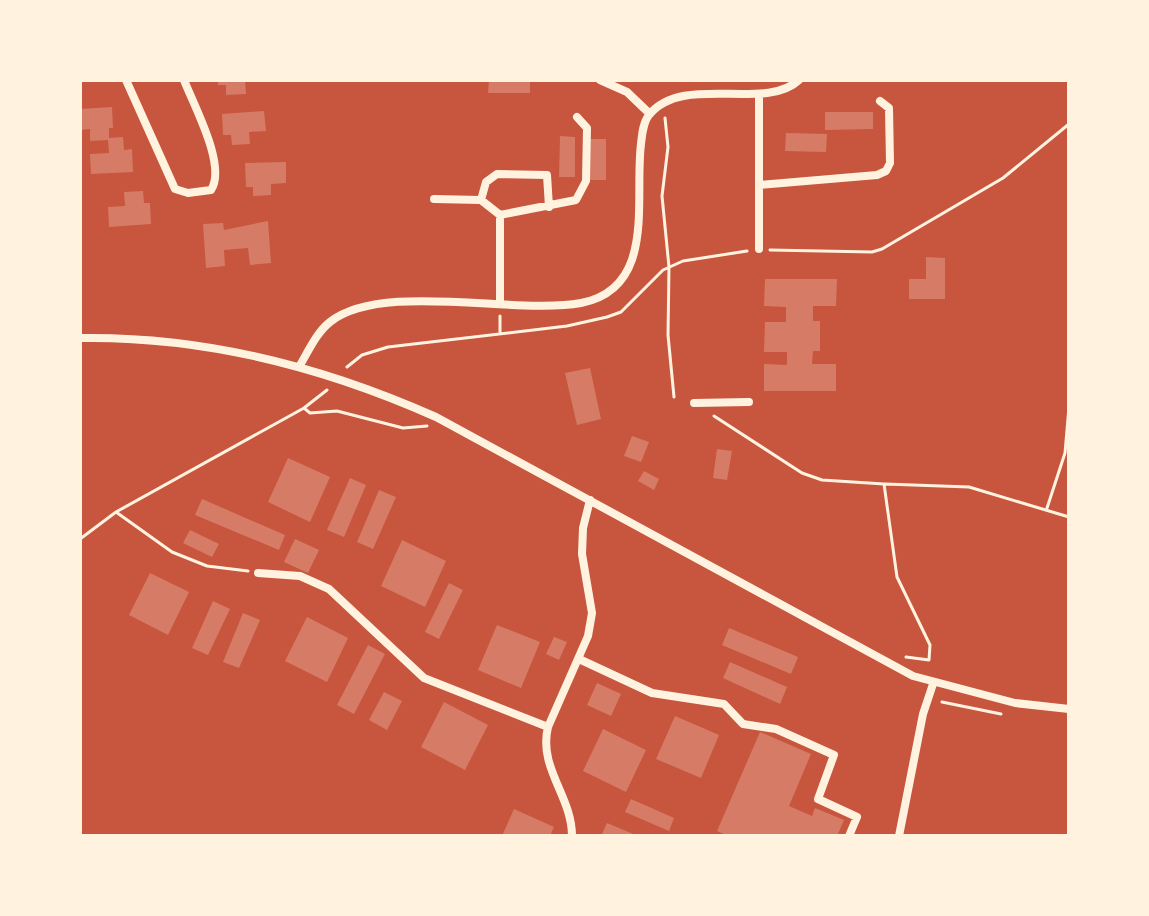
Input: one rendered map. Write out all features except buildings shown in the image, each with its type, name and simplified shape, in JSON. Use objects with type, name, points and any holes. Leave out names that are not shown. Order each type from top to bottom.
[{"type":"street","points":[[126,80],[175,189],[188,193],[211,190],[217,181],[216,165],[184,80]]},
{"type":"street","points":[[600,80],[627,92],[650,114]]},
{"type":"street","points":[[299,367],[330,322],[353,310],[387,303],[579,303],[613,289],[627,272],[638,247],[640,157],[643,130],[650,114],[684,95],[759,94],[799,80]]},
{"type":"street","points":[[759,94],[759,249]]},
{"type":"street","points":[[760,185],[877,175],[886,171],[890,163],[889,108],[880,101]]},
{"type":"street","points":[[434,199],[481,200],[500,215],[576,200],[584,188],[587,128],[577,117]]},
{"type":"street","points":[[481,200],[486,182],[497,174],[547,175],[549,207]]},
{"type":"street","points":[[500,215],[500,304]]},
{"type":"street","points":[[80,338],[199,345],[299,367],[388,395],[436,417],[933,684],[1015,703],[1069,709]]},
{"type":"street","points":[[694,403],[749,402]]},
{"type":"street","points":[[572,836],[566,804],[548,765],[544,745],[548,727],[579,659],[592,613],[582,554],[583,528],[590,500]]},
{"type":"street","points":[[258,573],[300,576],[329,589],[424,678],[548,727]]},
{"type":"street","points":[[579,659],[652,693],[724,704],[743,724],[776,729],[834,755],[818,799],[857,817],[849,836]]},
{"type":"street","points":[[899,836],[923,714],[933,684]]},
{"type":"path","points":[[659,108],[666,119],[668,147],[662,184],[669,267],[668,335],[674,397]]},
{"type":"path","points":[[347,367],[362,355],[388,347],[567,326],[607,317],[621,312],[669,267],[683,261],[759,249],[872,252],[882,249],[1003,178],[1069,124]]},
{"type":"path","points":[[80,539],[116,512],[316,401],[327,390]]},
{"type":"path","points":[[694,403],[802,473],[822,480],[969,487],[1069,517]]},
{"type":"path","points":[[1046,510],[1065,453],[1069,407]]},
{"type":"path","points":[[884,484],[897,577],[930,645],[929,660],[905,657],[900,668]]},
{"type":"path","points":[[116,512],[172,552],[207,566],[258,573]]}]
